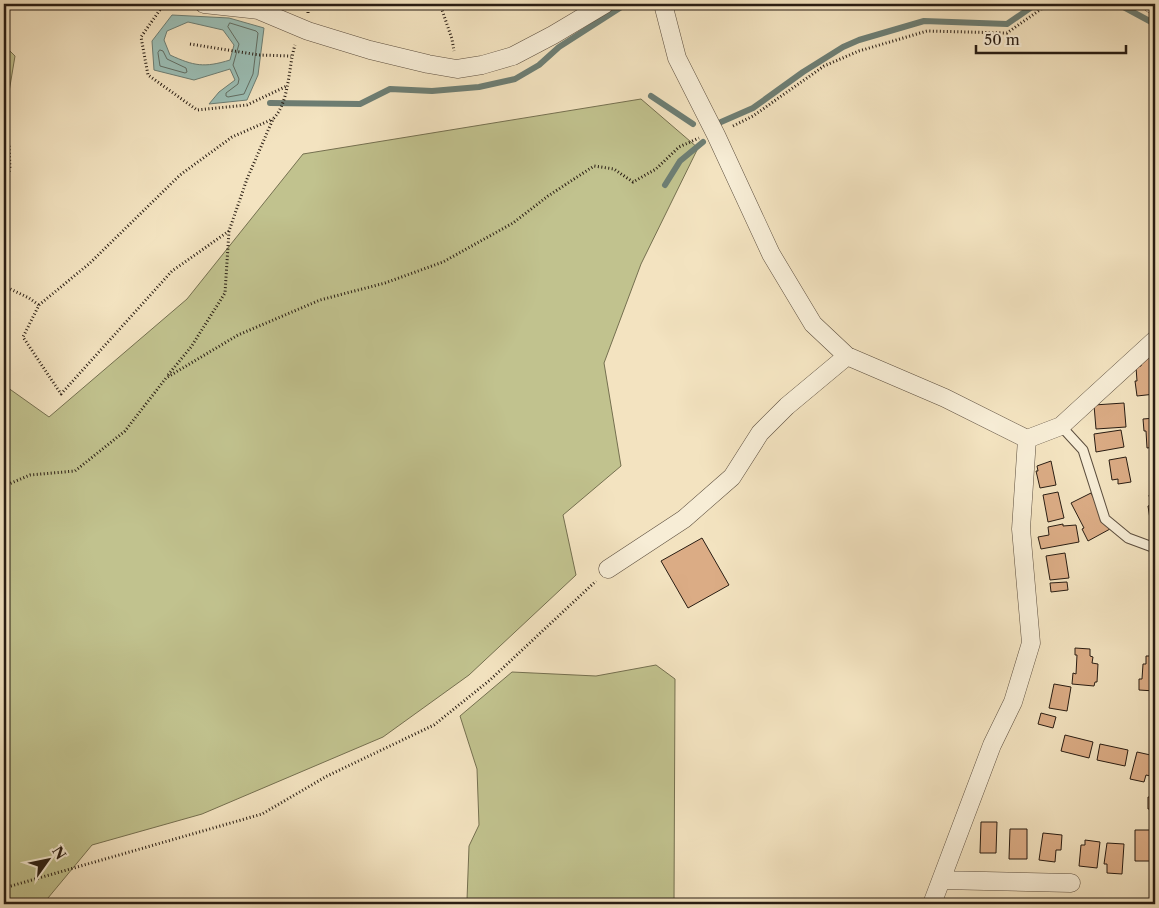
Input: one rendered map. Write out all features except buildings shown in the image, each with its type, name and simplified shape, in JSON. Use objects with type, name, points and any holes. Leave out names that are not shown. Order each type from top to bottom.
[{"type":"street","points":[[204,4],[258,10],[301,28],[370,50],[457,69],[482,65],[513,56],[605,4]]},
{"type":"street","points":[[663,4],[677,58],[716,135],[771,254],[813,324],[847,356],[945,398],[1027,439],[1061,426],[1155,340]]},
{"type":"street","points":[[608,569],[684,519],[732,477],[760,432],[787,406],[847,356]]},
{"type":"street","points":[[932,904],[992,745],[1013,702],[1030,643],[1021,528],[1027,439]]},
{"type":"street","points":[[941,880],[1071,883]]},
{"type":"lane","points":[[1061,426],[1083,450],[1105,519],[1128,538],[1155,548]]},
{"type":"path","points":[[164,4],[140,37],[148,75],[198,110],[247,105],[288,85]]},
{"type":"path","points":[[440,4],[452,39]]},
{"type":"path","points":[[166,378],[238,335],[288,313],[320,300],[385,283],[443,262],[513,222],[594,166],[614,170],[632,182],[656,169],[678,147],[698,138],[716,135],[753,116],[824,66],[859,51],[927,31],[1008,32],[1044,7],[1119,8],[1122,4]]},
{"type":"path","points":[[4,486],[30,475],[75,471],[126,430],[191,346],[224,293],[229,231],[247,179],[274,119],[279,114],[288,85],[291,56],[301,28]]},
{"type":"path","points":[[190,44],[259,55],[291,56]]},
{"type":"path","points":[[229,231],[172,271],[61,394],[23,337],[39,305],[90,263],[180,175],[232,137],[274,119]]},
{"type":"path","points":[[4,137],[9,144],[10,170],[4,176]]},
{"type":"path","points":[[4,286],[30,298],[39,305]]},
{"type":"path","points":[[4,888],[262,814],[327,776],[434,725],[490,680],[608,569]]},
{"type":"green space","points":[[4,45],[15,56],[4,122]]},
{"type":"green space","points":[[641,99],[698,148],[641,264],[604,363],[621,466],[563,515],[576,575],[469,675],[383,737],[202,814],[92,845],[43,904],[4,904],[4,385],[49,417],[187,299],[303,154]]},
{"type":"green space","points":[[656,665],[675,679],[674,904],[479,904],[480,901],[467,900],[469,846],[479,825],[477,769],[460,716],[512,672],[596,676]]},
{"type":"water","points":[[172,15],[229,18],[264,28],[258,75],[247,100],[209,104],[219,92],[235,80],[230,69],[194,80],[154,70],[152,41]],"holes":[[[188,22],[223,30],[234,45],[230,60],[213,64],[193,64],[170,55],[164,40],[167,31]]]},
{"type":"waterway","points":[[270,103],[360,104],[390,89],[432,91],[479,87],[515,79],[539,65],[559,47],[626,4]]},
{"type":"waterway","points":[[721,122],[753,108],[803,72],[843,47],[859,40],[924,21],[1007,24],[1036,4]]},
{"type":"waterway","points":[[1118,4],[1155,24]]},
{"type":"waterway","points":[[651,96],[693,124]]},
{"type":"waterway","points":[[665,185],[680,161],[703,142]]}]
